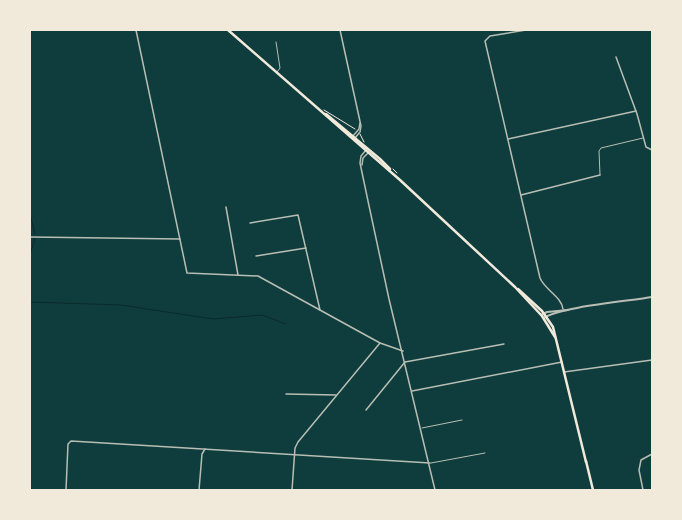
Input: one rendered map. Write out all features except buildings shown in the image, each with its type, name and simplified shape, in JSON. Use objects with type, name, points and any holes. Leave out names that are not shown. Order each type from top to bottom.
[{"type":"main road","points":[[228,30],[354,137],[515,287],[544,316],[555,337],[593,490]]},
{"type":"street","points":[[136,30],[187,273],[258,276],[380,342],[403,351]]},
{"type":"street","points":[[340,30],[360,123],[359,129],[354,137]]},
{"type":"street","points":[[526,30],[490,36],[486,41],[540,278],[546,289],[561,302],[563,309]]},
{"type":"street","points":[[616,57],[624,73],[646,147],[652,150]]},
{"type":"street","points":[[508,139],[636,111]]},
{"type":"street","points":[[368,151],[360,159],[389,299],[422,428],[435,490]]},
{"type":"street","points":[[521,195],[600,175]]},
{"type":"street","points":[[226,207],[238,275]]},
{"type":"street","points":[[250,223],[298,215],[320,310]]},
{"type":"street","points":[[30,236],[180,239]]},
{"type":"street","points":[[256,256],[306,248]]},
{"type":"street","points":[[544,316],[569,310],[652,298]]},
{"type":"street","points":[[544,316],[563,309],[569,310]]},
{"type":"street","points":[[292,490],[294,454],[298,442],[380,342]]},
{"type":"street","points":[[366,410],[405,362],[504,344]]},
{"type":"street","points":[[564,372],[652,360]]},
{"type":"street","points":[[412,391],[562,362]]},
{"type":"street","points":[[286,394],[336,395]]},
{"type":"street","points":[[66,490],[68,444],[71,441],[430,463]]},
{"type":"street","points":[[199,490],[202,454],[205,449]]},
{"type":"street","points":[[643,490],[639,464],[641,460],[652,454]]},
{"type":"lane","points":[[276,42],[280,68],[276,72]]},
{"type":"lane","points":[[600,175],[599,151],[601,148],[644,138]]},
{"type":"lane","points":[[422,428],[462,420]]},
{"type":"lane","points":[[430,463],[485,453]]},
{"type":"path","points":[[323,110],[356,131]]},
{"type":"waterway","points":[[30,214],[35,234]]},
{"type":"waterway","points":[[30,255],[35,238]]},
{"type":"waterway","points":[[30,302],[121,305],[213,319],[262,315],[286,324]]}]
